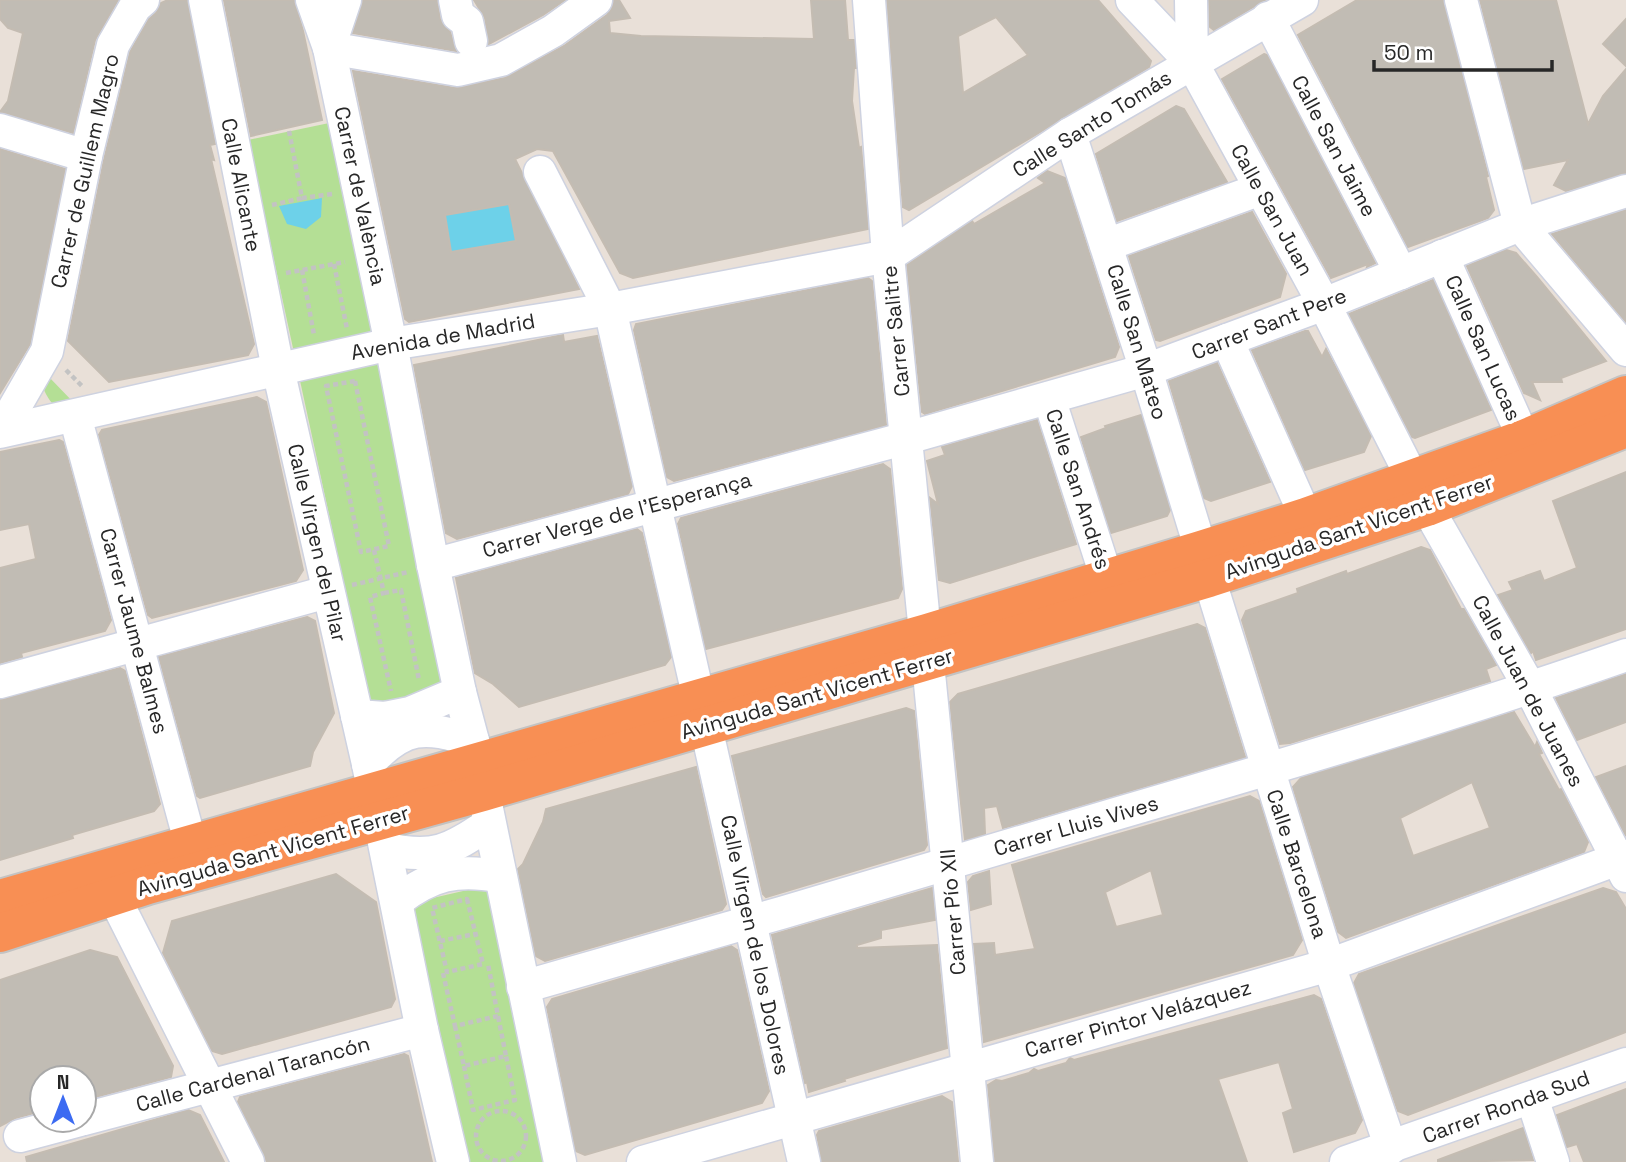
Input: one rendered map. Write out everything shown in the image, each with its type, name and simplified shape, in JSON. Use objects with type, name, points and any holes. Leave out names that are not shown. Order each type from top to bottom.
[{"type":"highway","name":"Avinguda Sant Vicent Ferrer","points":[[928,647],[1107,579],[1205,564],[1306,517],[1420,493],[1524,439],[1626,395]]},
{"type":"highway","name":"Avinguda Sant Vicent Ferrer","points":[[0,899],[191,845],[377,806],[480,780],[1205,564],[1626,428]]},
{"type":"highway","name":"Avinguda Sant Vicent Ferrer","points":[[0,933],[114,897],[377,806]]},
{"type":"street","name":"Carrer de Guillem Magro","points":[[0,432],[47,351],[86,156],[113,45],[135,7],[144,0]]},
{"type":"street","name":"Calle Alicante","points":[[205,0],[278,369]]},
{"type":"street","name":"Carrer de València","points":[[312,0],[329,48],[391,344]]},
{"type":"street","points":[[345,0],[329,48],[445,70],[458,70],[501,60],[553,31],[596,0]]},
{"type":"street","points":[[455,0],[458,15],[467,22],[471,41]]},
{"type":"street","name":"Carrer Salitre","points":[[869,0],[888,256],[928,647]]},
{"type":"street","points":[[1132,0],[1192,63]]},
{"type":"street","points":[[1191,0],[1192,63]]},
{"type":"street","name":"Calle Santo Tomás","points":[[888,256],[1070,134],[1302,0]]},
{"type":"street","points":[[1461,0],[1520,225],[1626,351]]},
{"type":"street","name":"Calle San Jaime","points":[[1268,18],[1401,273]]},
{"type":"street","name":"Calle San Juan","points":[[1192,63],[1324,304],[1420,493]]},
{"type":"street","points":[[0,130],[86,156]]},
{"type":"street","name":"Calle San Mateo","points":[[1070,134],[1205,564]]},
{"type":"street","name":"Calle Virgen de los Dolores","points":[[540,172],[610,309],[804,1162]]},
{"type":"street","points":[[1106,245],[1261,189]]},
{"type":"street","name":"Carrer Sant Pere","points":[[906,438],[1146,370],[1324,304],[1520,225],[1626,191]]},
{"type":"street","name":"Avenida de Madrid","points":[[0,432],[391,344],[610,309],[888,256]]},
{"type":"street","name":"Calle San Lucas","points":[[1443,256],[1524,439]]},
{"type":"street","points":[[1227,340],[1306,517]]},
{"type":"street","points":[[391,344],[433,565],[560,1162]]},
{"type":"street","name":"Calle Virgen del Pilar","points":[[278,369],[377,806],[422,1030],[453,1162]]},
{"type":"street","name":"Calle San Andrés","points":[[1049,398],[1107,579]]},
{"type":"street","name":"Carrer Jaume Balmes","points":[[90,413],[138,645],[191,845]]},
{"type":"street","name":"Carrer Verge de l'Esperança","points":[[433,565],[906,438]]},
{"type":"street","name":"Calle Juan de Juanes","points":[[1420,493],[1530,688],[1623,864]]},
{"type":"street","name":"Calle Barcelona","points":[[1205,564],[1329,965],[1391,1148]]},
{"type":"street","points":[[0,682],[327,592]]},
{"type":"street","name":"Carrer Pío XII","points":[[928,647],[977,1162]]},
{"type":"street","name":"Carrer Lluis Vives","points":[[523,987],[751,923],[1268,769],[1530,688],[1626,655]]},
{"type":"street","points":[[357,716],[385,718],[410,713],[460,692]]},
{"type":"street","points":[[377,806],[386,745],[414,731],[442,731],[480,780]]},
{"type":"street","name":"Carrer Pintor Velázquez","points":[[643,1162],[1329,965],[1623,864]]},
{"type":"street","points":[[397,901],[411,890],[445,875],[471,872],[499,876]]},
{"type":"street","points":[[114,897],[248,1162]]},
{"type":"street","name":"Calle Cardenal Tarancón","points":[[98,1115],[422,1030]]},
{"type":"street","name":"Carrer Ronda Sud","points":[[1346,1162],[1391,1148],[1429,1149],[1532,1098],[1626,1064]]},
{"type":"street","points":[[1532,1098],[1553,1162]]},
{"type":"street","name":"Calle Cardenal Tarancón","points":[[20,1136],[28,1134]]},
{"type":"path","points":[[289,131],[302,198]]},
{"type":"path","points":[[272,205],[332,194]]},
{"type":"path","points":[[285,273],[345,262]]},
{"type":"path","points":[[334,264],[347,330]]},
{"type":"path","points":[[302,270],[315,336]]},
{"type":"path","points":[[47,351],[90,413]]},
{"type":"path","points":[[355,381],[389,546],[374,550],[361,552],[327,386],[355,381]]},
{"type":"path","points":[[374,550],[384,593]]},
{"type":"path","points":[[327,592],[433,565]]},
{"type":"path","points":[[397,689],[390,691],[370,597],[384,593],[401,590],[420,683],[412,685]]},
{"type":"path","points":[[467,900],[475,934],[483,964],[447,972],[432,908],[467,900]]},
{"type":"path","points":[[440,941],[475,934]]},
{"type":"path","points":[[443,973],[473,1110],[515,1100],[488,964]]},
{"type":"path","points":[[455,1026],[498,1017]]},
{"type":"path","points":[[464,1066],[506,1056]]},
{"type":"path","points":[[494,1105],[495,1112]]},
{"type":"path","points":[[495,1112],[509,1112],[522,1123],[525,1131],[523,1147],[507,1161],[488,1158],[478,1145],[477,1130],[480,1122],[495,1112]]},
{"type":"green space","points":[[334,122],[453,691],[371,709],[248,140]]},
{"type":"green space","points":[[48,376],[76,405],[60,407],[50,401],[44,390]]},
{"type":"green space","points":[[489,885],[549,1162],[469,1162],[411,903]]},
{"type":"water","points":[[322,198],[321,217],[306,229],[287,224],[279,206]]},
{"type":"water","points":[[509,204],[516,241],[451,252],[445,215]]},
{"type":"building","points":[[0,0],[118,0],[95,40],[73,133],[0,112],[8,101],[23,33],[8,28],[0,19]]},
{"type":"building","points":[[168,0],[187,0],[215,144],[210,145],[214,160],[211,159],[254,344],[248,355],[109,382],[68,341],[104,160],[130,52],[149,19],[161,3]]},
{"type":"building","points":[[224,0],[294,0],[322,120],[251,136]]},
{"type":"building","points":[[363,0],[437,0],[440,19],[450,32],[456,51],[353,33]]},
{"type":"building","points":[[474,0],[565,0],[489,44],[485,18]]},
{"type":"building","points":[[614,0],[619,0],[630,18],[609,21],[610,33],[814,39],[811,0],[845,0],[848,40],[854,40],[856,68],[852,101],[859,148],[861,147],[868,229],[633,278],[620,273],[553,151],[537,149],[515,159],[579,289],[409,322],[405,319],[353,71],[455,88],[505,78],[564,46],[607,15]],"holes":[[[509,204],[516,241],[451,252],[445,215]]]},
{"type":"building","points":[[887,0],[1098,0],[1151,61],[1149,67],[909,210],[903,207]],"holes":[[[996,17],[1028,55],[963,93],[958,36]]]},
{"type":"building","points":[[1209,0],[1265,0],[1214,30],[1210,27]]},
{"type":"building","points":[[1357,0],[1443,0],[1488,176],[1486,177],[1494,210],[1488,218],[1408,247],[1298,35]]},
{"type":"building","points":[[1480,0],[1556,0],[1588,124],[1603,96],[1626,69],[1626,173],[1566,191],[1554,185],[1568,160],[1524,169]]},
{"type":"building","points":[[1626,19],[1626,66],[1603,44]]},
{"type":"building","points":[[1264,54],[1267,55],[1375,263],[1331,278],[1222,79]]},
{"type":"building","points":[[1176,106],[1184,109],[1227,182],[1117,221],[1096,154]]},
{"type":"building","points":[[0,149],[65,169],[30,344],[0,393]]},
{"type":"building","points":[[1047,171],[1065,178],[1119,347],[1115,357],[925,414],[922,412],[907,265],[972,221],[974,224],[1045,183],[1038,178]]},
{"type":"building","points":[[1626,210],[1626,322],[1552,234]]},
{"type":"building","points":[[1252,212],[1286,274],[1280,297],[1160,341],[1156,340],[1129,256]]},
{"type":"building","points":[[1506,250],[1516,253],[1606,361],[1561,378],[1562,382],[1532,382],[1540,400],[1524,393],[1467,266]]},
{"type":"building","points":[[868,278],[872,281],[886,425],[674,481],[667,477],[634,330],[636,324]]},
{"type":"building","points":[[1433,280],[1491,410],[1415,438],[1412,437],[1349,314]]},
{"type":"building","points":[[1308,331],[1322,357],[1326,349],[1371,436],[1364,452],[1305,470],[1252,350]]},
{"type":"building","points":[[563,335],[564,342],[597,336],[632,486],[628,494],[457,539],[446,533],[414,365]]},
{"type":"building","points":[[1217,363],[1270,482],[1211,501],[1204,498],[1169,381]]},
{"type":"building","points":[[257,397],[266,402],[303,570],[296,581],[152,618],[148,615],[99,435],[102,430]]},
{"type":"building","points":[[1141,415],[1170,510],[1167,516],[1111,533],[1081,437]]},
{"type":"building","points":[[1037,420],[1076,544],[950,583],[939,580],[930,498],[938,504],[927,461],[945,455],[942,447]]},
{"type":"building","points":[[59,440],[63,442],[111,620],[105,631],[21,653],[22,657],[0,663],[0,568],[36,559],[29,524],[0,530],[0,452]]},
{"type":"building","points":[[883,464],[890,469],[902,589],[898,598],[706,649],[678,524],[681,518]]},
{"type":"building","points":[[1626,472],[1626,629],[1536,660],[1498,595],[1513,590],[1509,582],[1540,571],[1544,581],[1577,568],[1553,501]]},
{"type":"building","points":[[637,529],[642,533],[671,657],[665,665],[519,707],[493,684],[475,673],[456,578]]},
{"type":"building","points":[[1421,547],[1430,550],[1461,609],[1464,609],[1496,665],[1486,669],[1490,681],[1280,744],[1242,620],[1246,611],[1298,593],[1297,589],[1346,571],[1347,574]]},
{"type":"building","points":[[307,617],[315,621],[334,713],[313,752],[310,766],[200,798],[197,796],[159,657]]},
{"type":"building","points":[[1197,624],[1205,628],[1245,757],[1003,828],[997,806],[984,808],[985,834],[965,840],[950,702],[958,694]]},
{"type":"building","points":[[120,668],[125,671],[160,804],[154,811],[0,860],[0,700]]},
{"type":"building","points":[[1626,674],[1626,722],[1577,740],[1556,698]]},
{"type":"building","points":[[906,708],[914,711],[927,845],[924,850],[766,897],[763,894],[732,756]]},
{"type":"building","points":[[1514,712],[1535,747],[1537,742],[1542,753],[1539,754],[1559,790],[1561,789],[1588,842],[1584,852],[1346,938],[1338,932],[1293,787],[1301,778]],"holes":[[[1472,782],[1490,828],[1413,856],[1400,818]]]},
{"type":"building","points":[[1626,766],[1626,836],[1596,777]]},
{"type":"building","points":[[696,767],[726,904],[722,910],[545,961],[536,956],[518,869],[543,822],[546,809]]},
{"type":"building","points":[[1250,796],[1259,801],[1302,940],[1293,955],[984,1042],[974,944],[994,943],[995,955],[1035,949],[1012,865]],"holes":[[[1151,870],[1163,915],[1116,927],[1105,892]]]},
{"type":"building","points":[[989,871],[991,904],[971,910],[968,882],[973,876]]},
{"type":"building","points":[[336,874],[376,902],[395,999],[391,1007],[222,1054],[212,1051],[163,953],[172,921]]},
{"type":"building","points":[[932,888],[935,920],[881,930],[881,938],[857,945],[857,948],[937,945],[947,1048],[809,1092],[772,935]]},
{"type":"building","points":[[1603,888],[1616,892],[1626,909],[1626,1032],[1408,1115],[1398,1111],[1354,983],[1359,974]]},
{"type":"building","points":[[731,946],[737,950],[769,1091],[762,1103],[585,1155],[576,1151],[547,1007],[552,999]]},
{"type":"building","points":[[90,950],[117,957],[173,1066],[171,1077],[98,1096],[98,1064],[28,1064],[28,1115],[0,1126],[0,980]]},
{"type":"building","points":[[1314,995],[1321,999],[1362,1120],[1355,1133],[1294,1152],[1283,1113],[1293,1109],[1279,1062],[1218,1079],[1247,1162],[995,1162],[988,1085],[996,1080],[1002,1081],[1034,1069],[1038,1071],[1066,1063],[1070,1058],[1074,1060]]},
{"type":"building","points":[[404,1054],[408,1056],[432,1162],[267,1162],[238,1102],[240,1097]]},
{"type":"building","points":[[1626,1089],[1626,1162],[1584,1162],[1577,1144],[1567,1147],[1557,1115]]},
{"type":"building","points":[[942,1096],[952,1102],[958,1162],[822,1162],[817,1135],[819,1131]]},
{"type":"building","points":[[188,1110],[200,1115],[224,1162],[27,1162],[26,1157]]},
{"type":"building","points":[[1523,1128],[1533,1160],[1438,1162],[1438,1160]]}]
